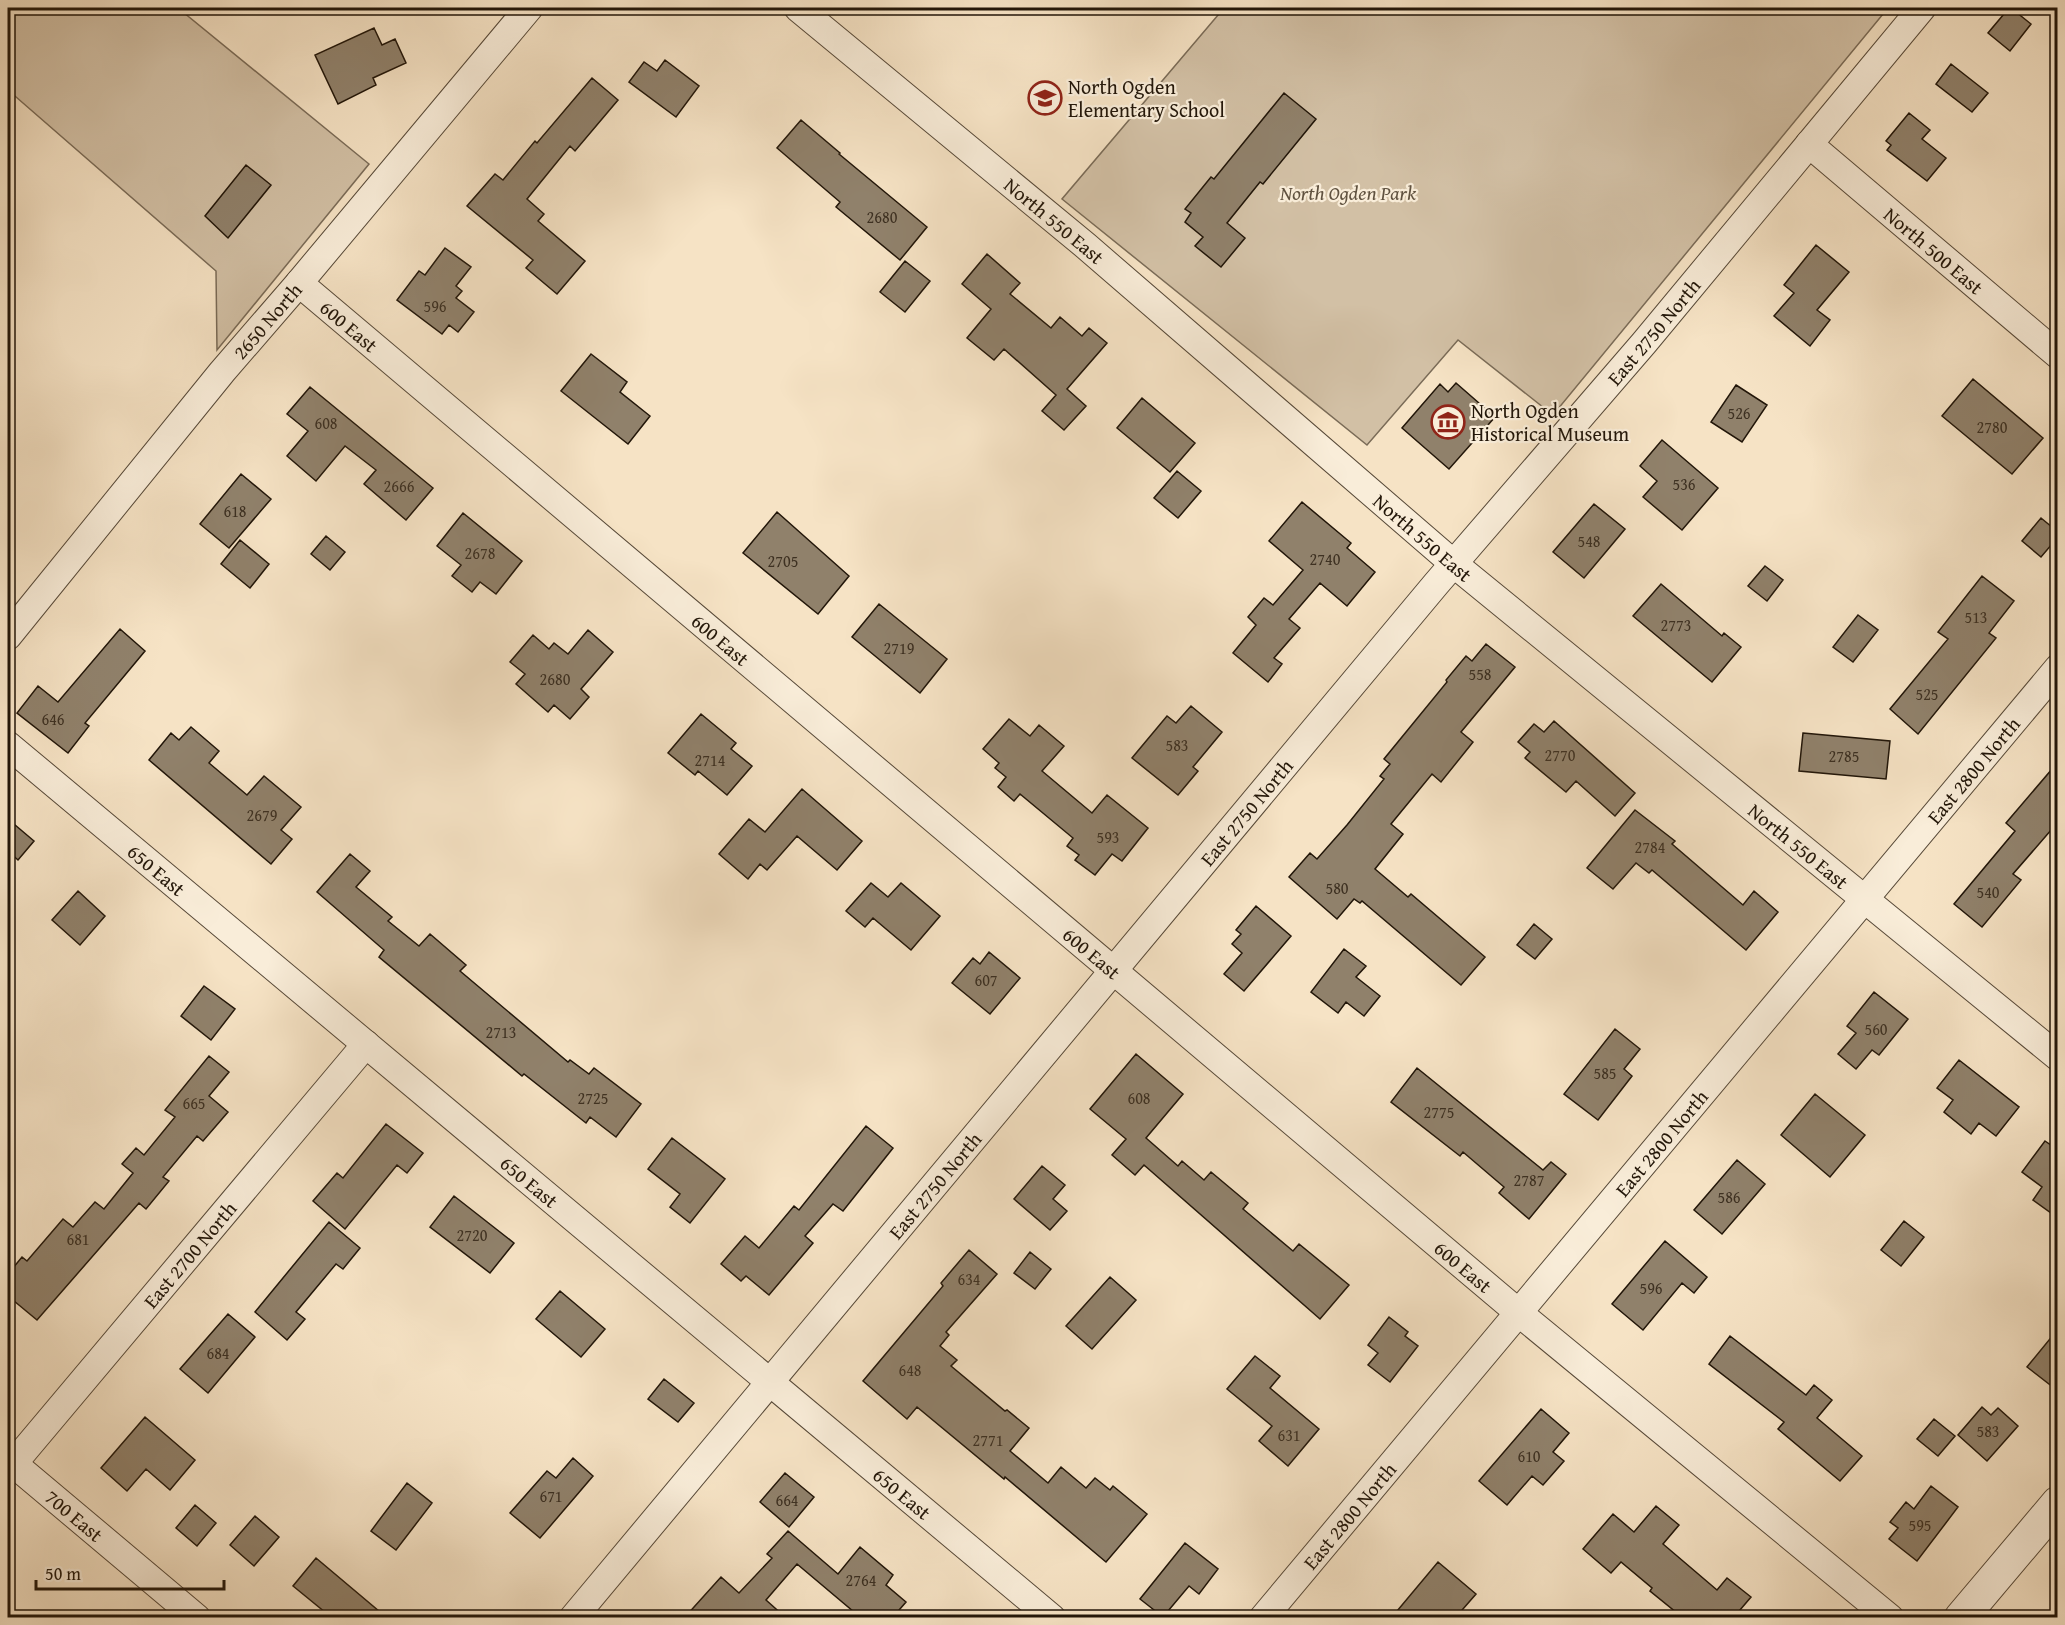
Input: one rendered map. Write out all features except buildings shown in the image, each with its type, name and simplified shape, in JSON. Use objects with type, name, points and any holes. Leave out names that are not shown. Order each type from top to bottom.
[{"type":"street","name":"2650 North","points":[[8,636],[222,372],[299,284],[529,8]]},
{"type":"street","name":"North 550 East","points":[[798,8],[1086,246],[1454,564],[2058,1057]]},
{"type":"street","name":"East 2750 North","points":[[573,1617],[1454,564],[1644,343],[1922,8]]},
{"type":"street","name":"North 500 East","points":[[1809,144],[2058,355]]},
{"type":"street","name":"600 East","points":[[299,284],[1519,1313],[1890,1617]]},
{"type":"street","name":"East 2800 North","points":[[1263,1617],[2058,668]]},
{"type":"street","name":"650 East","points":[[8,745],[1052,1617]]},
{"type":"street","name":"East 2700 North","points":[[10,1462],[366,1044]]},
{"type":"street","name":"700 East","points":[[10,1462],[196,1617]]},
{"type":"street","points":[[1961,1617],[2058,1503]]},
{"type":"green space","points":[[8,8],[178,8],[369,164],[217,350],[216,271],[8,90]]},
{"type":"green space","name":"North Ogden Park","points":[[1224,8],[1888,8],[1553,415],[1458,340],[1367,445],[1062,199]]},
{"type":"place","name":"North Ogden Elementary School","points":[[1045,98]]},
{"type":"place","name":"North Ogden Historical Museum","points":[[1448,422]]}]
